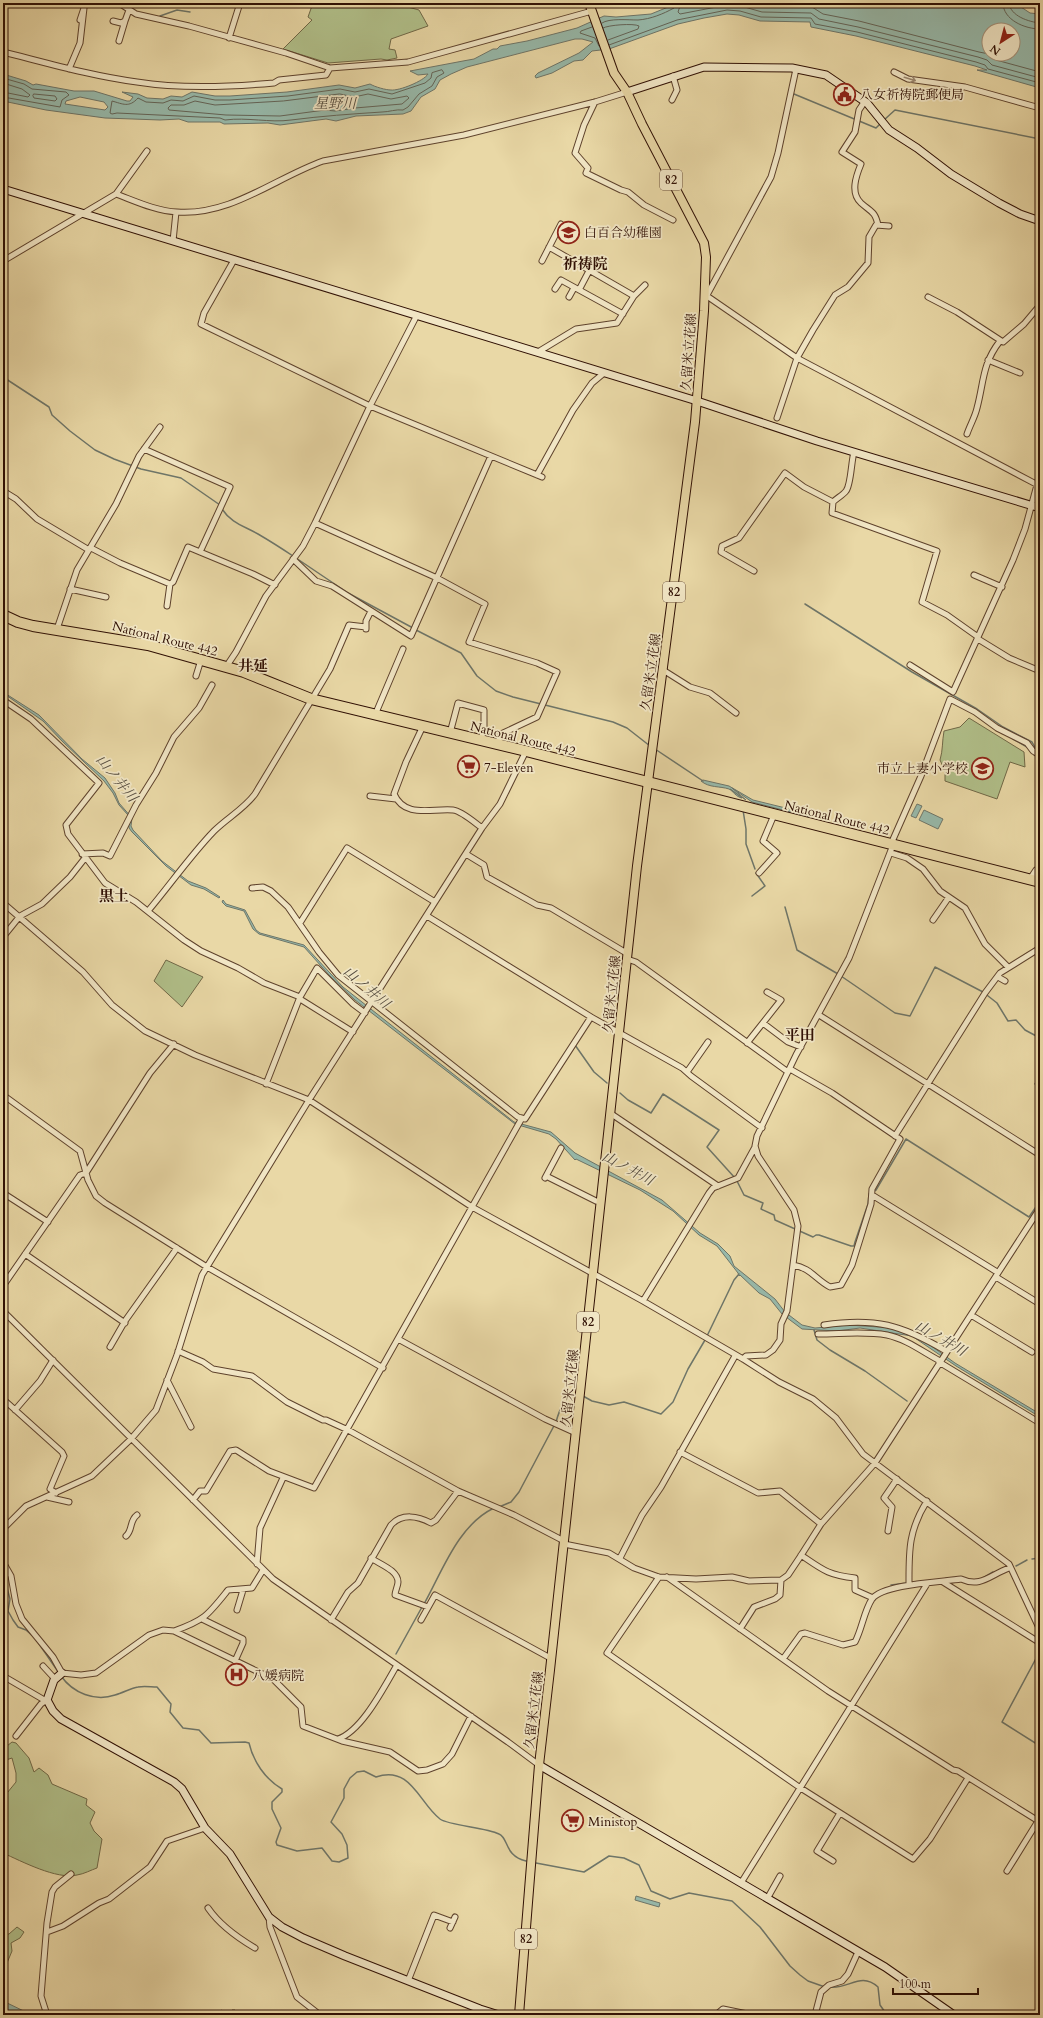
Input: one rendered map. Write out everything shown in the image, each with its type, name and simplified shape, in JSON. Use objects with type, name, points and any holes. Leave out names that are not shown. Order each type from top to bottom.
[{"type":"highway","name":"National Route 442","points":[[3,615],[18,622],[148,645],[226,667],[311,699],[481,740],[774,815],[892,847],[1035,880]]},
{"type":"main road","name":"久留米立花線","points":[[519,2015],[539,1765],[552,1659],[610,1113],[647,783],[675,585],[697,400],[705,295],[706,258],[704,243],[627,92],[614,73],[589,3]]},
{"type":"street","points":[[118,3],[136,14],[286,53],[330,68],[408,62],[593,13]]},
{"type":"street","points":[[229,38],[240,3]]},
{"type":"street","points":[[70,69],[80,43],[84,8],[80,20]]},
{"type":"street","points":[[120,41],[125,21],[130,10]]},
{"type":"street","points":[[114,21],[121,23],[125,21]]},
{"type":"street","points":[[3,52],[70,69],[138,82],[187,86],[274,83],[279,80],[326,75],[330,68]]},
{"type":"street","points":[[116,194],[176,212],[203,211],[230,204],[272,185],[301,169],[323,161],[464,135],[595,102],[704,67],[796,69],[826,75],[865,101],[889,130],[917,148],[951,174],[1006,207],[1040,221]]},
{"type":"street","points":[[796,69],[778,153],[771,177],[705,295],[797,358],[1036,484]]},
{"type":"street","points":[[894,72],[908,79],[965,87],[1040,108]]},
{"type":"street","points":[[672,100],[677,90],[673,76]]},
{"type":"street","points":[[865,101],[859,110],[855,132],[842,152],[860,164],[854,185],[859,202],[876,214],[878,225]]},
{"type":"street","points":[[595,102],[584,125],[575,153],[588,168],[586,173],[620,190],[628,192],[644,205],[673,220]]},
{"type":"street","points":[[3,261],[116,194],[147,151]]},
{"type":"street","points":[[3,189],[604,373],[697,400],[854,452],[1040,508]]},
{"type":"street","points":[[174,241],[176,212]]},
{"type":"street","points":[[542,261],[561,224]]},
{"type":"street","points":[[777,418],[797,358],[835,295],[848,287],[868,263],[869,238],[873,228],[878,225],[889,226]]},
{"type":"street","points":[[549,247],[634,296]]},
{"type":"street","points":[[234,260],[204,314],[201,324],[370,406],[539,476],[573,410],[592,383],[604,373]]},
{"type":"street","points":[[569,297],[577,289],[589,271]]},
{"type":"street","points":[[555,289],[560,280],[623,314]]},
{"type":"street","points":[[538,352],[576,330],[617,323],[634,296],[645,285]]},
{"type":"street","points":[[928,297],[949,307],[979,325],[1003,342],[1024,324],[1040,305]]},
{"type":"street","points":[[226,667],[236,652],[266,596],[294,559],[315,524],[370,406],[417,315]]},
{"type":"street","points":[[967,434],[977,411],[982,387],[983,372],[988,360],[1000,341]]},
{"type":"street","points":[[988,360],[1020,373]]},
{"type":"street","points":[[58,630],[77,570],[116,504],[131,476],[135,463],[160,427]]},
{"type":"street","points":[[144,449],[230,487],[200,552]]},
{"type":"street","points":[[854,452],[851,462],[850,481],[847,490],[834,502],[832,513],[937,552],[922,602],[938,609],[1009,658],[1040,671]]},
{"type":"street","points":[[294,559],[316,581],[332,586],[410,636],[491,456]]},
{"type":"street","points":[[721,552],[724,544],[739,538],[785,473],[804,488],[834,502]]},
{"type":"street","points":[[910,665],[953,692],[1002,587],[1025,529],[1030,505],[1040,474]]},
{"type":"street","points":[[3,491],[16,499],[37,519],[90,549],[170,584]]},
{"type":"street","points":[[315,524],[437,578],[486,604],[469,642],[537,663],[557,672],[538,717],[501,734],[497,745]]},
{"type":"street","points":[[167,606],[170,584],[173,582],[188,547],[274,585]]},
{"type":"street","points":[[715,554],[721,552],[754,571]]},
{"type":"street","points":[[974,575],[1002,587]]},
{"type":"street","points":[[70,589],[106,597]]},
{"type":"street","points":[[148,912],[207,838],[221,824],[249,801],[330,669],[350,625],[366,628],[371,611]]},
{"type":"street","points":[[375,715],[403,649]]},
{"type":"street","points":[[196,676],[200,663]]},
{"type":"street","points":[[663,670],[690,687],[710,693],[736,713]]},
{"type":"street","points":[[3,937],[20,916],[42,904],[70,877],[83,856],[103,853],[110,856],[136,805],[156,773],[174,737],[199,708],[212,685]]},
{"type":"street","points":[[643,1301],[709,1193],[718,1186],[738,1178],[755,1147],[757,1136],[789,1070],[849,958],[950,699],[975,712],[997,728],[1027,743],[1033,751],[1040,756]]},
{"type":"street","points":[[3,700],[31,719],[98,783],[66,825],[68,834],[83,856],[105,883],[201,951],[238,968],[264,983],[300,998],[353,1032]]},
{"type":"street","points":[[450,733],[458,703],[484,710],[484,727],[481,740]]},
{"type":"street","points":[[423,726],[406,762],[394,794],[396,799],[406,808],[419,811],[455,810],[482,828]]},
{"type":"street","points":[[3,1529],[26,1506],[92,1476],[131,1439],[156,1410],[178,1351],[202,1275],[309,1100],[366,1013],[482,828],[500,804],[526,752]]},
{"type":"street","points":[[370,796],[396,799]]},
{"type":"street","points":[[759,873],[777,854],[763,841],[774,815]]},
{"type":"street","points":[[892,847],[923,869],[940,891],[965,908],[985,944],[1008,967]]},
{"type":"street","points":[[300,923],[347,848],[435,902]]},
{"type":"street","points":[[466,854],[484,865],[487,877],[537,905],[551,908],[636,962],[747,1043],[789,1070],[832,1093],[900,1139],[872,1189],[872,1195],[852,1265],[841,1285],[830,1287],[816,1278],[809,1269],[793,1265]]},
{"type":"street","points":[[1035,880],[1036,870],[1040,868]]},
{"type":"street","points":[[252,888],[263,887],[271,891],[288,907],[319,952],[338,975],[372,1003],[522,1118]]},
{"type":"street","points":[[933,920],[949,897]]},
{"type":"street","points":[[3,903],[20,916],[83,972],[112,1005],[127,1019],[144,1030],[195,1055],[309,1100],[472,1207],[643,1301],[735,1356],[743,1359],[779,1382],[804,1394],[828,1410],[863,1454],[1009,1564],[1009,1568],[1020,1585],[1040,1630]]},
{"type":"street","points":[[427,916],[591,1017],[671,1060],[762,1128]]},
{"type":"street","points":[[895,1136],[985,993],[1000,973],[1040,948]]},
{"type":"street","points":[[266,1084],[300,998],[317,968],[353,1004],[366,1013]]},
{"type":"street","points":[[998,977],[1005,982]]},
{"type":"street","points":[[747,1043],[781,1000],[767,992]]},
{"type":"street","points":[[819,1015],[1040,1155]]},
{"type":"street","points":[[193,1500],[200,1491],[206,1491],[230,1451],[236,1450],[268,1471],[283,1478],[314,1488],[383,1368],[522,1118],[525,1119],[591,1017]]},
{"type":"street","points":[[763,1023],[788,1042],[801,1047]]},
{"type":"street","points":[[687,1072],[708,1042]]},
{"type":"street","points":[[3,1286],[80,1175],[86,1173],[150,1073],[174,1044]]},
{"type":"street","points":[[3,1096],[75,1146],[80,1152],[86,1173],[96,1196],[105,1203],[207,1267],[383,1368]]},
{"type":"street","points":[[610,1113],[718,1186]]},
{"type":"street","points":[[743,1359],[746,1356],[766,1355],[780,1340],[781,1324],[787,1311],[798,1226],[794,1210],[758,1156],[755,1147]]},
{"type":"street","points":[[560,1148],[546,1177],[601,1202]]},
{"type":"street","points":[[3,1193],[48,1222]]},
{"type":"street","points":[[872,1195],[997,1274],[1040,1304]]},
{"type":"street","points":[[178,1351],[197,1359],[213,1369],[247,1374],[287,1402],[323,1420],[348,1430],[458,1491],[514,1515],[564,1542],[620,1558],[634,1568],[659,1577],[696,1579],[732,1577],[748,1581],[781,1580],[788,1575],[821,1524],[875,1463],[946,1351],[1040,1208]]},
{"type":"street","points":[[110,1347],[176,1248]]},
{"type":"street","points":[[25,1254],[125,1323]]},
{"type":"street","points":[[3,1311],[272,1579],[471,1716],[539,1765],[910,1983],[954,2015]]},
{"type":"street","points":[[970,1315],[1032,1352]]},
{"type":"street","points":[[824,1325],[850,1321],[891,1325],[912,1332],[946,1351]]},
{"type":"street","points":[[818,1334],[867,1333],[888,1335],[908,1343],[1040,1423]]},
{"type":"street","points":[[398,1339],[545,1419],[576,1433]]},
{"type":"street","points":[[620,1558],[642,1515],[661,1487],[735,1356]]},
{"type":"street","points":[[15,1410],[40,1381],[53,1360]]},
{"type":"street","points":[[167,1380],[191,1427]]},
{"type":"street","points":[[3,1399],[62,1452],[64,1456],[50,1489],[56,1493]]},
{"type":"street","points":[[680,1452],[758,1493],[780,1491],[821,1524]]},
{"type":"street","points":[[257,1564],[260,1528],[283,1478]]},
{"type":"street","points":[[888,1530],[892,1507],[884,1498],[897,1479]]},
{"type":"street","points":[[331,1620],[348,1592],[358,1583],[371,1558],[395,1520],[419,1517],[431,1523],[436,1520],[458,1491]]},
{"type":"street","points":[[47,1497],[68,1502]]},
{"type":"street","points":[[909,1586],[911,1537],[916,1526],[917,1516],[927,1501]]},
{"type":"street","points":[[126,1536],[130,1531],[131,1521],[137,1515]]},
{"type":"street","points":[[801,1555],[834,1576],[855,1578],[855,1590],[872,1598]]},
{"type":"street","points":[[371,1558],[385,1564],[396,1577],[398,1582],[395,1595],[428,1607]]},
{"type":"street","points":[[3,1562],[11,1576],[16,1604],[22,1619],[53,1657],[62,1673]]},
{"type":"street","points":[[783,1659],[801,1634],[805,1633],[843,1645],[855,1642],[860,1634],[872,1598],[892,1587],[961,1579],[970,1583],[982,1582],[997,1572],[1009,1568]]},
{"type":"street","points":[[174,1631],[207,1616],[228,1590],[243,1590],[252,1588],[263,1570]]},
{"type":"street","points":[[659,1577],[607,1653],[799,1787],[912,1859],[930,1838],[968,1778]]},
{"type":"street","points":[[665,1577],[851,1705],[1039,1822],[1007,1872]]},
{"type":"street","points":[[740,1629],[754,1607],[775,1599],[780,1595],[781,1580]]},
{"type":"street","points":[[943,1582],[1037,1641],[1040,1638]]},
{"type":"street","points":[[741,1883],[799,1787],[927,1584]]},
{"type":"street","points":[[237,1610],[243,1590]]},
{"type":"street","points":[[421,1620],[434,1595],[552,1659]]},
{"type":"street","points":[[202,1619],[243,1639],[243,1643],[236,1661]]},
{"type":"street","points":[[16,1736],[41,1704],[46,1700],[55,1679],[62,1673],[96,1673],[149,1635],[163,1630],[174,1631],[273,1679],[288,1692],[301,1707],[303,1726],[338,1739],[390,1752],[418,1770],[427,1770],[443,1764],[452,1754],[471,1716]]},
{"type":"street","points":[[338,1739],[351,1732],[361,1721],[397,1665]]},
{"type":"street","points":[[43,1666],[55,1679]]},
{"type":"street","points":[[3,1676],[46,1700],[61,1719],[174,1782],[182,1789],[206,1828],[230,1854],[269,1917],[270,1927],[297,1997],[320,2015]]},
{"type":"street","points":[[834,1861],[817,1851],[840,1813]]},
{"type":"street","points":[[47,1932],[63,1926],[99,1903],[109,1900],[150,1867],[167,1841],[206,1828]]},
{"type":"street","points":[[47,2015],[41,1996],[47,1923],[52,1892],[55,1887],[71,1874]]},
{"type":"street","points":[[767,1899],[780,1876]]},
{"type":"street","points":[[208,1908],[212,1914],[240,1939],[255,1948]]},
{"type":"street","points":[[408,1981],[434,1915],[454,1919],[450,1928]]},
{"type":"street","points":[[269,1917],[303,1938],[480,2010],[499,2015]]},
{"type":"street","points":[[815,2015],[821,1992],[829,1985],[842,1981],[848,1974],[858,1952]]},
{"type":"street","points":[[716,2015],[722,2009],[752,2015]]},
{"type":"green space","points":[[313,3],[393,3],[419,10],[428,26],[391,39],[389,49],[395,50],[397,58],[387,60],[381,59],[328,63],[283,49],[312,20],[308,17]]},
{"type":"green space","points":[[969,718],[1024,752],[1025,767],[1010,762],[997,799],[945,781],[945,771],[940,760],[944,731],[960,727]]},
{"type":"green space","points":[[166,960],[203,977],[182,1007],[154,981]]},
{"type":"green space","points":[[12,1742],[16,1743],[29,1758],[34,1772],[39,1768],[48,1775],[52,1784],[87,1799],[86,1805],[95,1812],[90,1823],[94,1831],[102,1839],[97,1868],[77,1875],[60,1875],[39,1869],[3,1853],[3,1798],[16,1782],[16,1773],[12,1758],[3,1761],[3,1744],[7,1746]]},
{"type":"green space","points":[[17,1927],[24,1932],[20,1938],[11,1943],[12,1951],[7,1963],[3,1963],[3,1935],[9,1934]]},
{"type":"green space","points":[[221,2010],[228,2014],[232,2010],[235,2010],[235,2015],[217,2015]]},
{"type":"water","name":"星野川","points":[[678,3],[1015,3],[1030,13],[1040,14],[1040,88],[977,70],[987,70],[975,66],[856,36],[811,27],[810,22],[760,21],[739,15],[727,14],[678,24],[609,49],[592,51],[583,60],[574,61],[552,73],[536,78],[535,76],[538,73],[579,53],[593,42],[575,39],[467,67],[440,80],[435,89],[421,97],[411,111],[403,114],[356,116],[336,121],[326,119],[280,125],[268,123],[224,124],[220,122],[188,122],[179,119],[160,120],[105,118],[46,110],[3,101],[3,74],[26,81],[33,85],[36,84],[74,91],[94,91],[127,101],[130,101],[133,97],[122,92],[138,94],[147,98],[163,99],[171,96],[182,97],[192,92],[215,96],[230,96],[287,92],[339,85],[355,88],[370,84],[383,89],[395,90],[422,80],[428,74],[418,75],[410,71],[474,59],[493,49],[497,49],[500,46],[527,41],[577,28],[604,16],[616,17],[651,14]],"holes":[[[80,97],[104,102],[108,107],[105,110],[65,104],[66,101]]]},
{"type":"water","points":[[3,692],[39,715],[82,759],[105,778],[115,793],[119,803],[132,818],[131,826],[133,830],[162,861],[188,881],[206,888],[220,897],[219,898],[204,889],[191,885],[166,866],[129,828],[128,815],[119,805],[113,793],[104,781],[43,721]]},
{"type":"water","points":[[703,780],[729,786],[753,800],[810,814],[810,817],[752,802],[732,788],[746,800],[730,789],[742,798],[729,789],[707,785],[701,781]]},
{"type":"water","points":[[917,804],[922,806],[916,818],[911,816]]},
{"type":"water","points":[[924,810],[943,819],[938,829],[919,820]]},
{"type":"water","points":[[223,900],[226,904],[245,910],[256,930],[260,933],[304,945],[343,987],[514,1122],[551,1132],[575,1153],[662,1200],[700,1233],[718,1244],[730,1256],[734,1266],[775,1299],[785,1312],[802,1325],[815,1328],[849,1325],[893,1328],[923,1340],[955,1363],[1040,1414],[1040,1417],[956,1366],[912,1336],[860,1328],[837,1331],[802,1329],[782,1314],[770,1299],[759,1293],[740,1275],[739,1276],[717,1246],[699,1235],[673,1211],[640,1190],[576,1159],[575,1160],[556,1139],[549,1134],[515,1124],[355,1000],[330,976],[304,947],[259,934],[253,929],[244,911],[226,906],[222,902]]},
{"type":"water","points":[[636,1896],[660,1903],[659,1907],[635,1900]]},
{"type":"water","points":[[3,2001],[32,2015],[3,2015]]},
{"type":"waterway","points":[[160,16],[177,10],[190,12]]},
{"type":"waterway","points":[[794,94],[876,128],[881,123]]},
{"type":"waterway","points":[[884,120],[895,110],[1040,139]]},
{"type":"waterway","points":[[3,377],[49,407],[52,415],[95,450],[141,469],[181,478],[220,505]]},
{"type":"waterway","points":[[222,509],[229,518],[238,524],[293,556]]},
{"type":"waterway","points":[[296,558],[348,593],[413,628]]},
{"type":"waterway","points":[[805,604],[912,672],[977,709],[1003,727],[1032,742],[1037,751]]},
{"type":"waterway","points":[[416,630],[461,653],[477,676],[496,691],[513,697],[613,722],[627,728],[650,746]]},
{"type":"waterway","points":[[1013,739],[1027,747]]},
{"type":"waterway","points":[[655,749],[703,781]]},
{"type":"waterway","points":[[1034,755],[1040,759]]},
{"type":"waterway","points":[[743,810],[746,829],[746,844],[755,869]]},
{"type":"waterway","points":[[752,896],[765,886],[756,873]]},
{"type":"waterway","points":[[785,907],[797,950],[838,974]]},
{"type":"waterway","points":[[841,976],[895,1013],[910,1016],[935,967],[983,992],[997,1003],[1008,1021],[1016,1020],[1025,1030],[1040,1038]]},
{"type":"waterway","points":[[575,1045],[594,1072],[607,1083]]},
{"type":"waterway","points":[[1040,1076],[1035,1084],[1040,1088]]},
{"type":"waterway","points":[[620,1093],[628,1100],[651,1113],[663,1094],[719,1130],[707,1147],[735,1178]]},
{"type":"waterway","points":[[737,1181],[744,1195],[763,1203],[761,1209],[774,1215],[775,1220],[813,1237],[819,1235],[851,1246],[854,1246],[868,1204],[869,1194],[876,1190],[906,1139],[1029,1217],[1040,1201]]},
{"type":"waterway","points":[[707,1336],[734,1280],[739,1274]]},
{"type":"waterway","points":[[814,1330],[817,1340],[830,1350],[865,1371],[907,1401]]},
{"type":"waterway","points":[[583,1396],[592,1401],[609,1405],[624,1402],[661,1414],[673,1402],[688,1369],[705,1340]]},
{"type":"waterway","points":[[499,1507],[511,1502],[519,1492],[556,1422],[563,1405],[569,1398],[578,1395]]},
{"type":"waterway","points":[[424,1604],[452,1550],[461,1537],[481,1516],[494,1508]]},
{"type":"waterway","points":[[1032,1559],[1040,1558]]},
{"type":"waterway","points":[[1016,1566],[1027,1560]]},
{"type":"waterway","points":[[983,1578],[993,1572]]},
{"type":"waterway","points":[[3,1573],[10,1599],[8,1611],[13,1620],[18,1627],[26,1630],[35,1638],[59,1673]]},
{"type":"waterway","points":[[946,1578],[962,1577]]},
{"type":"waterway","points":[[891,1585],[907,1583]]},
{"type":"waterway","points":[[396,1654],[422,1607]]},
{"type":"waterway","points":[[1040,1651],[1002,1722],[1040,1746]]},
{"type":"waterway","points":[[61,1676],[72,1687],[92,1697],[107,1697],[138,1687],[157,1687],[171,1704],[170,1712],[183,1728],[199,1730],[211,1743],[249,1743],[253,1756],[265,1775],[282,1789],[282,1792],[272,1802],[272,1809],[281,1828],[276,1842],[277,1845],[297,1851],[322,1848],[332,1861],[339,1862],[348,1858],[347,1845],[342,1834],[331,1822],[344,1798],[344,1789],[350,1778],[357,1772],[364,1771],[376,1777],[388,1775],[398,1776],[413,1788],[440,1819],[499,1834],[504,1839],[510,1851],[519,1859],[526,1861]]},
{"type":"waterway","points":[[536,1863],[584,1872],[609,1856],[624,1858],[639,1865],[651,1891],[670,1899],[689,1893],[732,1901],[760,1927],[790,1966],[808,1981],[825,1987]]},
{"type":"waterway","points":[[829,1987],[843,1986],[860,1981],[872,1983],[878,1987],[880,2005],[887,2015]]},
{"type":"place","name":"八女祈祷院郵便局","points":[[845,94]]},
{"type":"place","name":"白百合幼稚園","points":[[569,232]]},
{"type":"place","name":"7-Eleven","points":[[468,767]]},
{"type":"place","name":"市立上妻小学校","points":[[983,768]]},
{"type":"place","name":"八媛病院","points":[[237,1675]]},
{"type":"place","name":"Ministop","points":[[572,1821]]},
{"type":"district","name":"祈祷院","points":[[585,264]]},
{"type":"district","name":"井延","points":[[253,666]]},
{"type":"district","name":"黒土","points":[[114,896]]},
{"type":"district","name":"平田","points":[[800,1035]]},
{"type":"water label","name":"山ノ井川","points":[[117,778]]},
{"type":"water label","name":"山ノ井川","points":[[367,987]]},
{"type":"water label","name":"山ノ井川","points":[[628,1168]]},
{"type":"water label","name":"山ノ井川","points":[[941,1338]]}]
